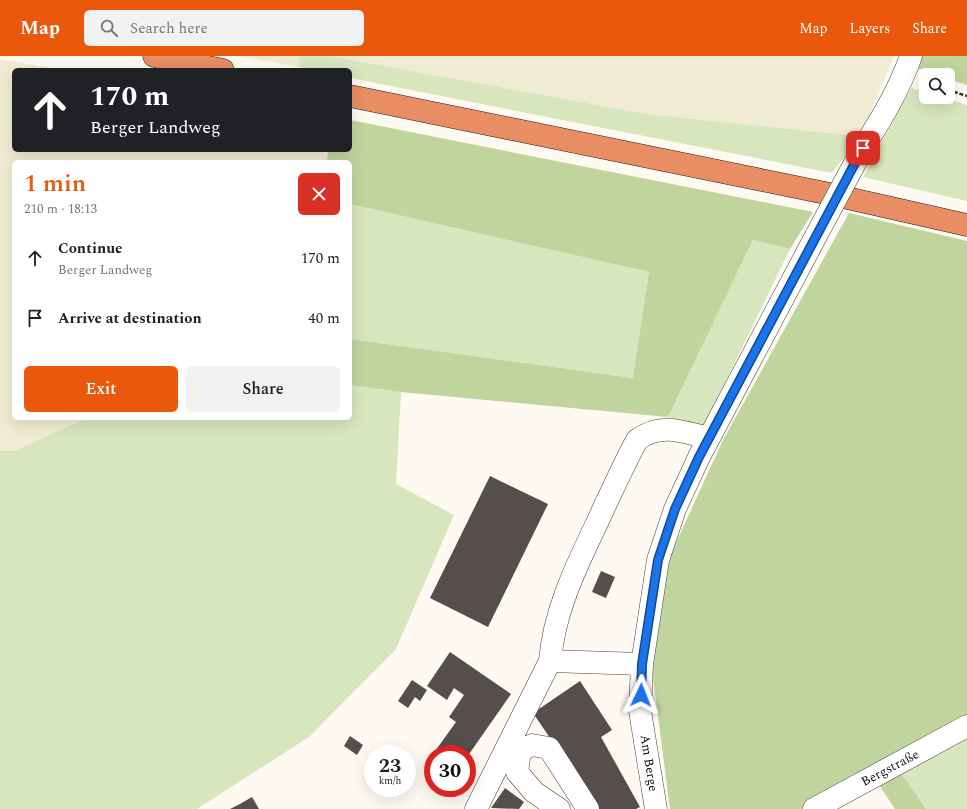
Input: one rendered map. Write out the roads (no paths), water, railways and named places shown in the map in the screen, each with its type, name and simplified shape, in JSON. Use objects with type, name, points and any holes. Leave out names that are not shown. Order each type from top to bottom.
[{"type":"highway","points":[[154,56],[213,68]]},
{"type":"highway","points":[[352,96],[825,193],[967,225]]},
{"type":"street","name":"Am Berge","points":[[656,809],[640,710],[642,664],[658,560],[675,509],[709,438],[809,249],[863,148],[890,106],[904,77],[911,56]]},
{"type":"street","points":[[476,809],[513,749],[550,661],[552,642],[559,610],[575,569],[637,440],[647,433],[671,429],[709,438]]},
{"type":"street","points":[[550,661],[642,664]]},
{"type":"street","name":"Bergstraße","points":[[814,809],[967,726]]},
{"type":"street","points":[[513,749],[532,745],[549,748],[588,809]]},
{"type":"street","points":[[513,749],[517,772],[534,792],[560,809]]}]
